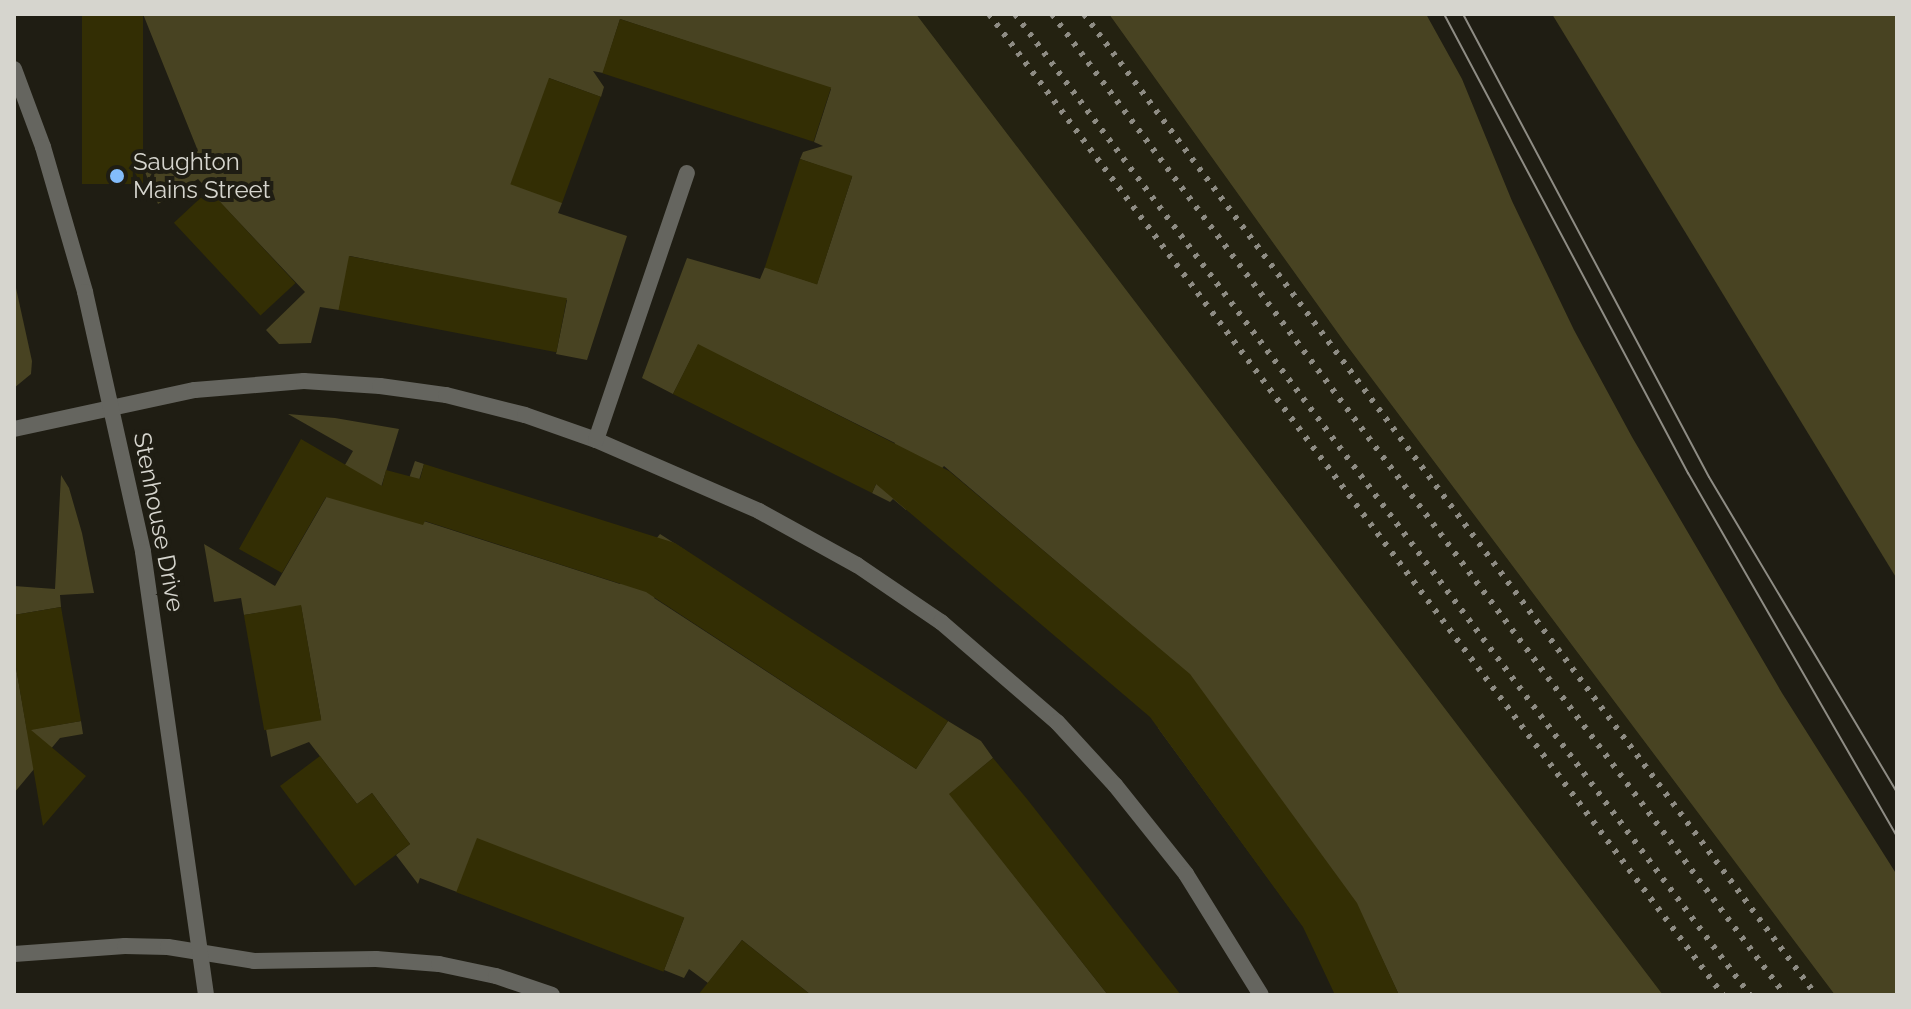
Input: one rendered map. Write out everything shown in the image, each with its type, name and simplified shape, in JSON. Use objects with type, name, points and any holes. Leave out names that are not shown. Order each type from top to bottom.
[{"type":"street","name":"Stenhouse Drive","points":[[14,69],[43,147],[85,292],[143,552],[206,995]]},
{"type":"street","points":[[596,440],[687,173]]},
{"type":"street","points":[[14,429],[195,390],[304,381],[380,386],[446,395],[525,415],[596,440],[759,511],[896,590],[976,650],[1057,722],[1146,821],[1203,900],[1261,995]]},
{"type":"street","points":[[14,954],[125,946],[254,961],[376,959],[439,964],[496,976],[552,995]]},
{"type":"shaded area","points":[[143,14],[916,14],[1663,995],[1399,995],[1369,931],[1311,937],[1158,728],[1184,670],[944,466],[906,510],[893,499],[890,502],[872,493],[895,443],[698,345],[673,394],[642,378],[687,258],[760,279],[765,267],[817,284],[852,177],[800,159],[803,152],[823,146],[814,142],[831,89],[620,19],[603,73],[593,71],[604,87],[601,97],[549,78],[562,203],[558,213],[627,236],[587,360],[556,354],[567,300],[350,256],[339,310],[320,307],[311,343],[279,344],[266,330],[305,292],[198,179],[158,204],[145,172],[198,151]]},
{"type":"shaded area","points":[[916,14],[1109,14],[1345,343],[1835,995],[1663,995]]},
{"type":"shaded area","points":[[1109,14],[1426,14],[1462,79],[1512,201],[1574,330],[1632,437],[1782,693],[1897,875],[1897,995],[1835,995],[1345,343]]},
{"type":"shaded area","points":[[1552,14],[1897,14],[1897,579]]},
{"type":"shaded area","points":[[14,279],[32,361],[31,374],[14,388]]},
{"type":"shaded area","points":[[288,414],[399,429],[374,510],[396,516],[415,461],[424,464],[408,516],[620,584],[660,534],[685,550],[654,598],[916,769],[948,721],[981,741],[993,758],[950,794],[1108,995],[811,995],[742,940],[708,983],[689,969],[684,978],[664,970],[684,918],[457,892],[420,878],[418,884],[396,855],[410,844],[372,793],[357,804],[309,742],[271,757],[266,729],[321,719],[301,606],[244,615],[241,598],[214,602],[204,544],[275,586],[353,451]]},
{"type":"shaded area","points":[[61,475],[69,488],[82,533],[94,593],[60,595],[61,607],[14,615],[14,586],[55,589]]},
{"type":"shaded area","points":[[14,656],[27,730],[81,721],[83,734],[60,738],[14,793]]},
{"type":"building","points":[[82,14],[143,14],[143,184],[82,184]]},
{"type":"building","points":[[620,19],[831,88],[814,142],[602,73]]},
{"type":"building","points":[[549,78],[601,97],[562,203],[510,184]]},
{"type":"building","points":[[800,159],[852,176],[817,284],[765,267]]},
{"type":"building","points":[[209,190],[296,283],[261,316],[174,223]]},
{"type":"building","points":[[349,256],[567,298],[556,352],[339,310]]},
{"type":"building","points":[[698,344],[949,471],[1190,674],[1357,903],[1399,995],[1335,995],[1303,927],[1150,717],[876,484],[872,493],[673,394]]},
{"type":"building","points":[[301,439],[382,486],[386,470],[420,479],[424,464],[675,543],[948,721],[916,769],[646,592],[425,521],[423,525],[326,497],[282,573],[239,549]]},
{"type":"building","points":[[301,605],[321,720],[264,730],[244,615]]},
{"type":"building","points":[[61,607],[81,721],[31,730],[86,776],[43,826],[14,656],[14,615]]},
{"type":"building","points":[[320,756],[357,804],[372,793],[410,844],[355,886],[280,786]]},
{"type":"building","points":[[993,758],[1181,995],[1108,995],[949,794]]},
{"type":"building","points":[[477,838],[684,918],[663,972],[456,892]]},
{"type":"building","points":[[742,940],[811,995],[698,995]]},
{"type":"tram line","points":[[1444,14],[1688,473],[1897,836]]},
{"type":"tram line","points":[[1463,14],[1709,477],[1897,792]]},
{"type":"railway","points":[[989,14],[1723,995]]},
{"type":"railway","points":[[1015,14],[1750,995]]},
{"type":"railway","points":[[1052,14],[1785,995]]},
{"type":"railway","points":[[1084,14],[1816,995]]},
{"type":"place","name":"Saughton Mains Street","points":[[117,176]]}]
